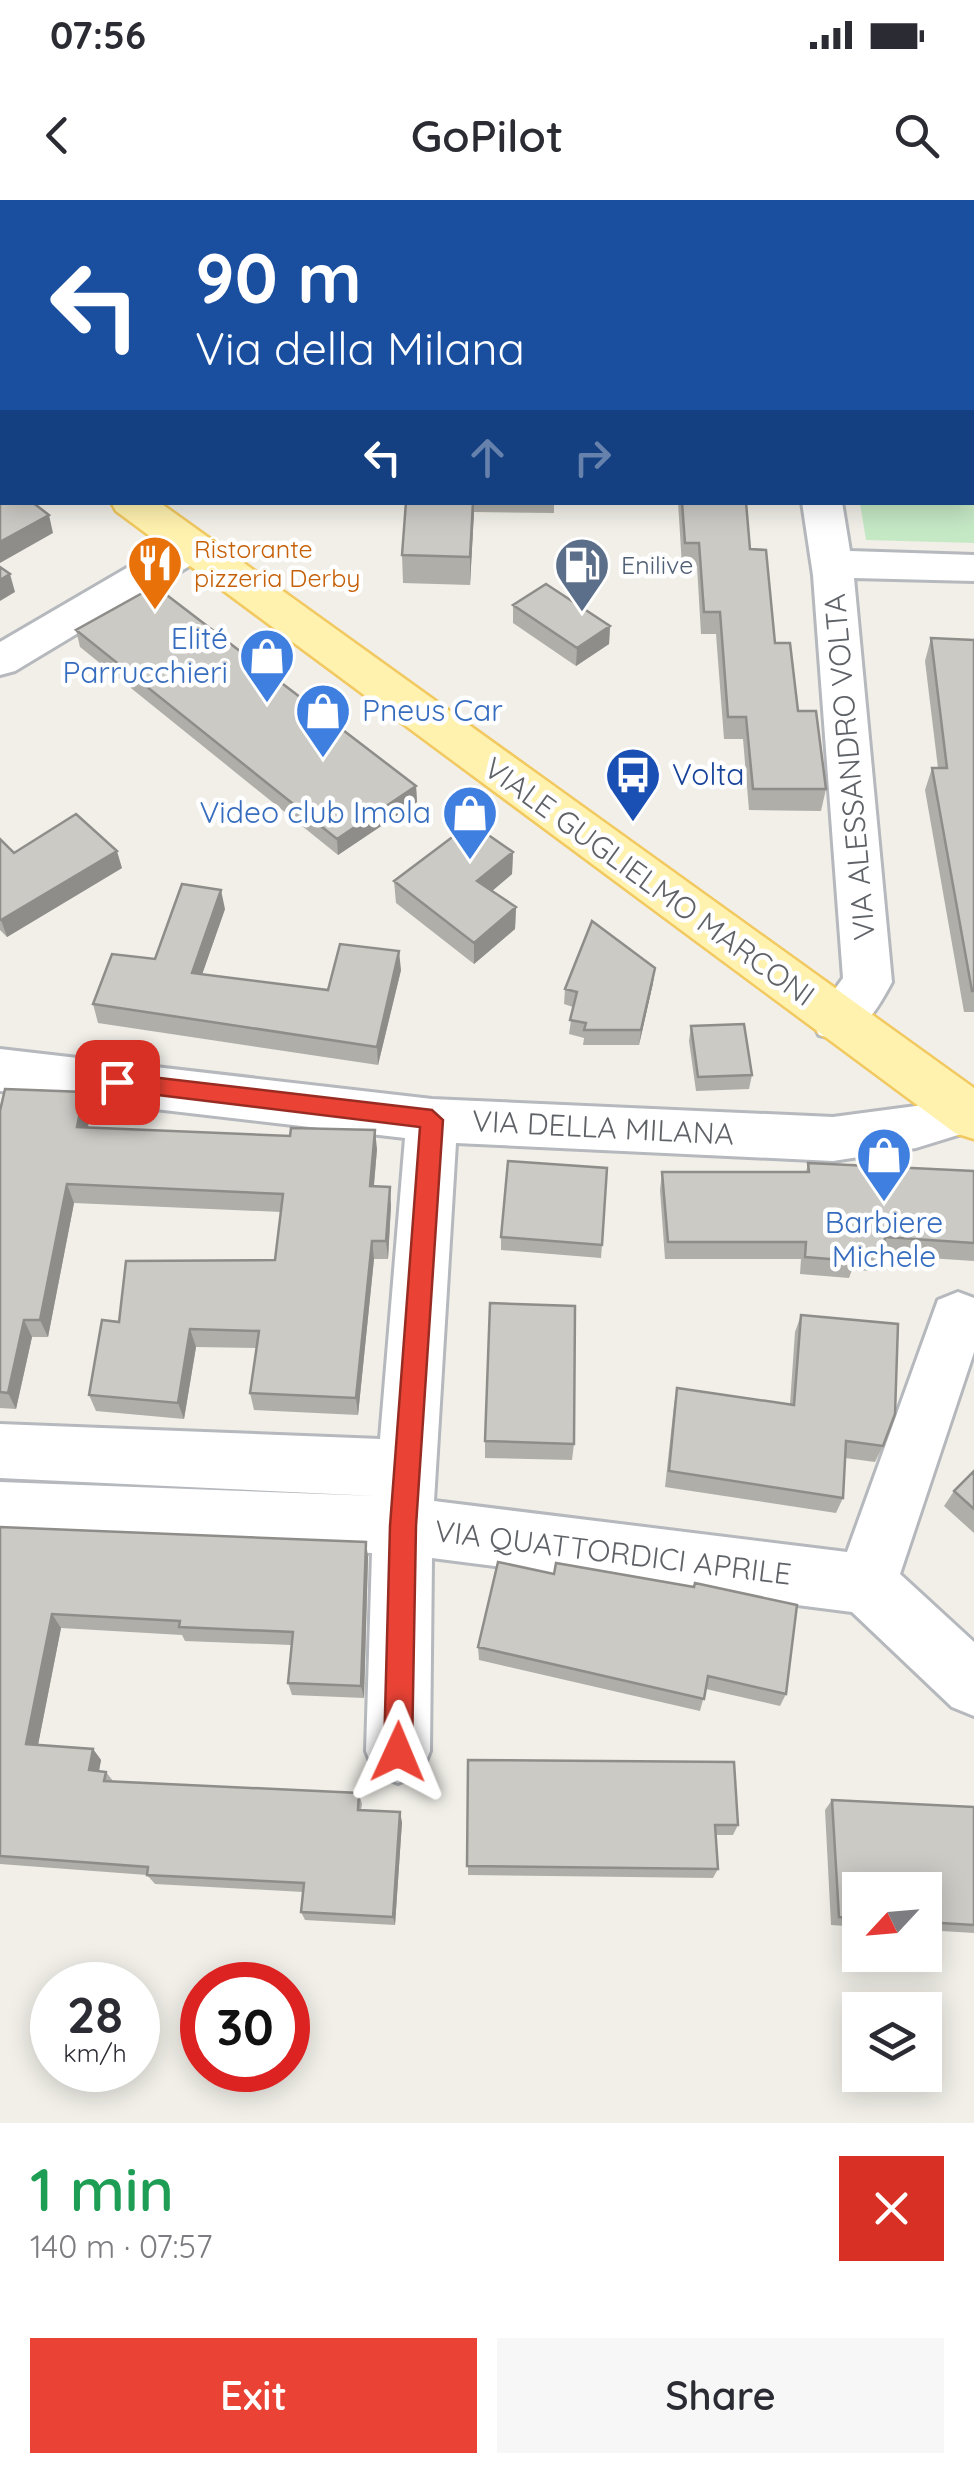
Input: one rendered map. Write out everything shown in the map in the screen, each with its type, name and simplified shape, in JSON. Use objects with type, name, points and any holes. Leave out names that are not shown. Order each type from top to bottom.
[{"type":"main road","name":"VIALE GUGLIELMO MARCONI","points":[[134,505],[970,1115]]},
{"type":"street","name":"VIA ALESSANDRO VOLTA","points":[[822,505],[868,982],[838,1021]]},
{"type":"street","points":[[4,652],[192,546]]},
{"type":"street","points":[[830,564],[974,568]]},
{"type":"street","name":"VIA DELLA MILANA","points":[[0,1070],[432,1120],[832,1139],[970,1115]]},
{"type":"street","points":[[398,1752],[406,1498],[432,1120]]},
{"type":"street","points":[[958,1317],[866,1584],[974,1685]]},
{"type":"street","name":"VIA QUATTORDICI APRILE","points":[[0,1451],[406,1498],[866,1584]]},
{"type":"street","name":"VIA QUATTORDICI APRILE","points":[[0,1510],[406,1498]]},
{"type":"green space","points":[[860,505],[974,505],[974,543],[866,540]]},
{"type":"building","points":[[0,505],[36,505],[49,515],[0,542]]},
{"type":"building","points":[[406,505],[473,505],[470,557],[402,555]]},
{"type":"building","points":[[682,505],[746,505],[750,549],[766,550],[775,643],[790,643],[798,711],[816,711],[826,789],[753,789],[746,717],[728,717],[720,612],[704,612],[699,543],[685,543]]},
{"type":"building","points":[[0,567],[10,574],[0,580]]},
{"type":"building","points":[[546,584],[610,626],[577,648],[513,605]]},
{"type":"building","points":[[155,586],[416,786],[337,839],[76,630]]},
{"type":"building","points":[[931,638],[974,640],[974,991],[932,768],[947,768]]},
{"type":"building","points":[[76,814],[117,851],[1,920],[0,839],[14,853]]},
{"type":"building","points":[[471,823],[513,852],[477,881],[516,907],[474,943],[394,881]]},
{"type":"building","points":[[182,884],[221,890],[192,973],[328,990],[340,944],[399,951],[377,1047],[93,1004],[112,954],[155,959]]},
{"type":"building","points":[[592,921],[655,968],[641,1030],[584,1030],[586,1023],[570,1020],[577,992],[565,989]]},
{"type":"building","points":[[744,1024],[752,1075],[698,1077],[691,1026]]},
{"type":"building","points":[[5,1089],[84,1092],[77,1127],[290,1136],[291,1128],[375,1130],[370,1186],[390,1187],[386,1241],[372,1241],[356,1398],[250,1393],[259,1331],[190,1329],[178,1403],[89,1395],[102,1320],[119,1322],[126,1261],[275,1260],[283,1194],[67,1184],[40,1320],[24,1320],[8,1393],[0,1392],[0,1111]]},
{"type":"building","points":[[508,1161],[607,1168],[602,1245],[501,1237]]},
{"type":"building","points":[[808,1163],[974,1171],[974,1243],[885,1237],[884,1254],[856,1253],[855,1261],[805,1257],[806,1242],[668,1242],[662,1172],[809,1172]]},
{"type":"building","points":[[490,1303],[575,1306],[574,1444],[485,1441]]},
{"type":"building","points":[[801,1315],[898,1324],[895,1414],[883,1446],[846,1441],[843,1498],[669,1471],[677,1388],[794,1405]]},
{"type":"building","points":[[974,1471],[974,1509],[954,1491]]},
{"type":"building","points":[[0,1527],[366,1542],[361,1686],[288,1683],[293,1632],[179,1627],[180,1621],[52,1614],[26,1744],[93,1749],[89,1770],[106,1772],[104,1781],[359,1793],[358,1810],[400,1812],[393,1917],[301,1912],[304,1883],[147,1875],[148,1867],[0,1856]]},
{"type":"building","points":[[498,1562],[554,1574],[556,1563],[694,1587],[695,1583],[797,1605],[786,1694],[708,1676],[704,1699],[478,1647]]},
{"type":"building","points":[[468,1760],[734,1762],[738,1825],[715,1825],[718,1869],[467,1866]]},
{"type":"building","points":[[832,1800],[974,1807],[974,1925],[942,1923],[942,1872],[842,1872],[842,1917]]},
{"type":"place","name":"Ristorante pizzeria Derby","points":[[155,612]]},
{"type":"place","name":"Enilive","points":[[582,614]]},
{"type":"place","name":"Elité Parrucchieri","points":[[267,705]]},
{"type":"place","name":"Pneus Car","points":[[323,760]]},
{"type":"place","name":"Volta","points":[[633,824]]},
{"type":"place","name":"Video club Imola","points":[[470,862]]},
{"type":"place","name":"Barbiere Michele","points":[[884,1204]]},
{"type":"route","points":[[117,1082],[432,1120],[403,1526],[398,1752]]}]
